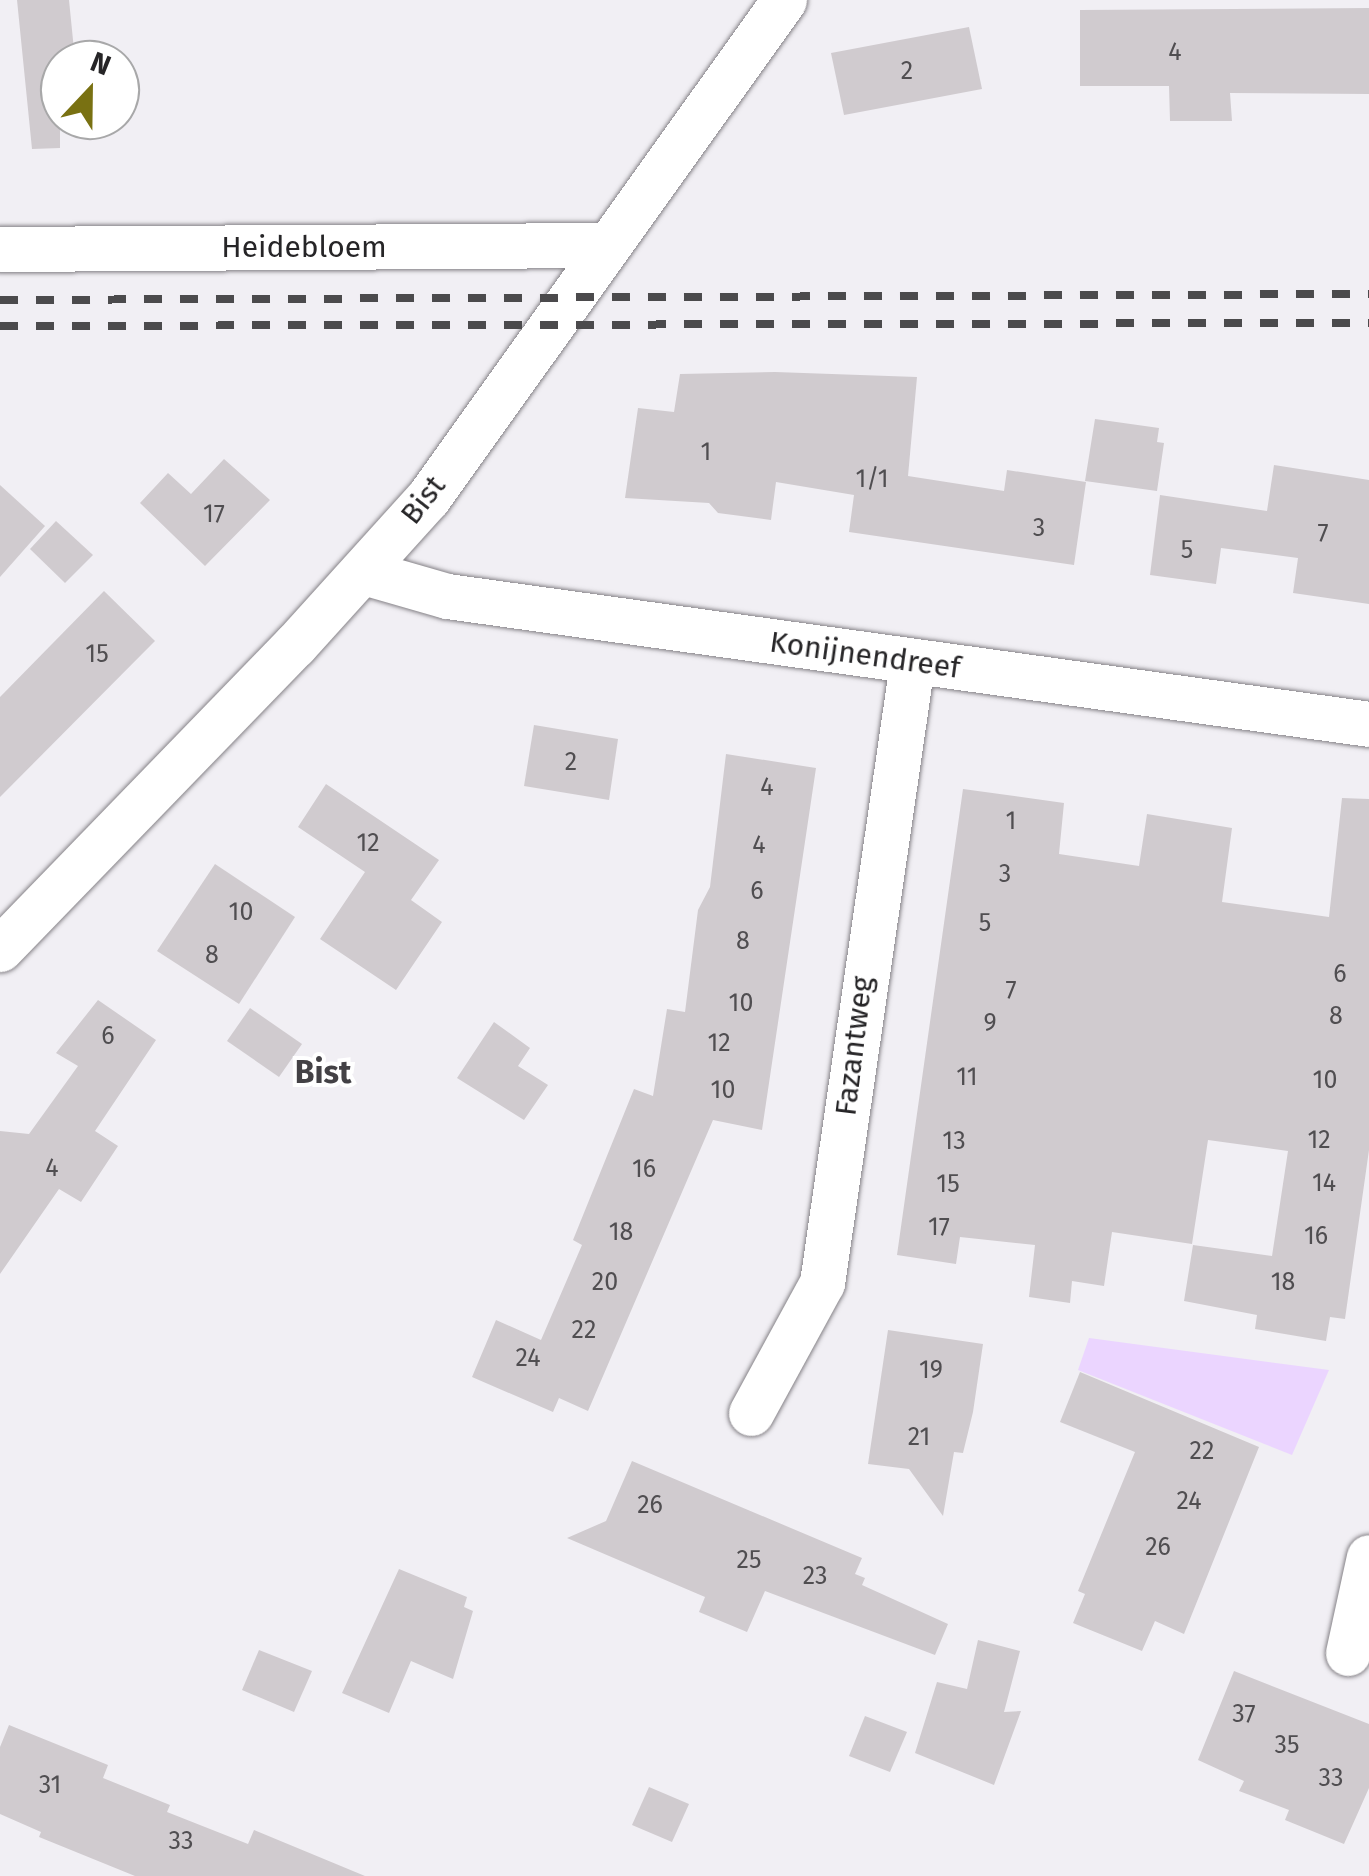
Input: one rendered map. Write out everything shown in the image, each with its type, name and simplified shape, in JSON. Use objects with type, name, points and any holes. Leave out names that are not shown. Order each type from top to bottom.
[{"type":"street","name":"Bist","points":[[0,949],[364,572],[428,498],[784,0]]},
{"type":"street","name":"Heidebloem","points":[[0,249],[607,245]]},
{"type":"street","name":"Konijnendreef","points":[[364,572],[447,596],[1369,724]]},
{"type":"street","name":"Fazantweg","points":[[751,1412],[822,1283],[912,663]]},
{"type":"street","points":[[1348,1653],[1369,1558]]},
{"type":"shaded area","points":[[1089,1338],[1329,1370],[1292,1455],[1078,1370]]},
{"type":"building","points":[[17,0],[69,0],[73,40],[40,40],[40,140],[60,140],[60,148],[32,149]]},
{"type":"building","points":[[1369,8],[1369,94],[1230,93],[1232,121],[1170,121],[1169,86],[1080,86],[1080,10]]},
{"type":"building","points":[[969,27],[982,89],[844,115],[831,53]]},
{"type":"building","points":[[775,372],[917,377],[908,476],[1004,491],[1007,470],[1086,482],[1074,565],[849,532],[854,495],[776,482],[771,520],[718,513],[709,503],[625,498],[638,408],[674,412],[680,374]]},
{"type":"building","points":[[1095,419],[1159,428],[1157,442],[1164,443],[1157,491],[1085,481]]},
{"type":"building","points":[[224,459],[270,500],[205,566],[140,503],[168,473],[191,494]]},
{"type":"building","points":[[1274,465],[1369,480],[1369,604],[1293,593],[1298,558],[1221,548],[1216,584],[1150,575],[1160,495],[1267,511]]},
{"type":"building","points":[[0,485],[45,526],[0,577]]},
{"type":"building","points":[[56,521],[93,555],[65,583],[30,549]]},
{"type":"building","points":[[104,591],[155,641],[0,797],[0,697]]},
{"type":"building","points":[[534,725],[618,739],[609,800],[524,786]]},
{"type":"building","points":[[726,754],[816,768],[762,1130],[713,1120],[588,1411],[559,1398],[553,1412],[472,1377],[496,1320],[541,1340],[582,1245],[573,1240],[634,1089],[653,1096],[667,1009],[685,1012],[698,910],[710,887]]},
{"type":"building","points":[[326,784],[439,860],[411,900],[442,922],[396,990],[320,939],[365,872],[298,827]]},
{"type":"building","points":[[963,789],[1064,803],[1059,854],[1139,866],[1147,814],[1232,828],[1222,902],[1329,917],[1342,798],[1369,799],[1369,1150],[1345,1319],[1330,1317],[1326,1341],[1255,1329],[1257,1315],[1184,1301],[1193,1245],[1272,1256],[1288,1151],[1208,1140],[1192,1244],[1112,1232],[1104,1286],[1072,1281],[1070,1303],[1029,1297],[1035,1245],[960,1237],[956,1264],[897,1255]]},
{"type":"building","points":[[215,864],[295,917],[239,1004],[157,951]]},
{"type":"building","points":[[98,1000],[156,1040],[95,1131],[118,1146],[81,1202],[59,1189],[0,1274],[0,1131],[29,1134],[78,1066],[56,1053]]},
{"type":"building","points":[[250,1008],[302,1044],[279,1077],[227,1041]]},
{"type":"building","points":[[494,1022],[530,1048],[518,1066],[548,1085],[524,1120],[457,1078]]},
{"type":"building","points":[[888,1330],[983,1344],[973,1412],[963,1453],[954,1452],[943,1516],[909,1469],[868,1464]]},
{"type":"building","points":[[1080,1372],[1259,1447],[1184,1634],[1155,1621],[1142,1651],[1073,1623],[1085,1594],[1078,1591],[1135,1452],[1060,1422]]},
{"type":"building","points":[[632,1461],[862,1558],[855,1574],[865,1578],[862,1585],[948,1624],[935,1655],[765,1591],[747,1632],[699,1612],[705,1597],[567,1538],[606,1521]]},
{"type":"building","points":[[399,1569],[467,1597],[464,1607],[473,1611],[453,1679],[411,1661],[389,1713],[342,1693]]},
{"type":"building","points":[[978,1640],[1020,1651],[1004,1712],[1021,1711],[994,1785],[915,1753],[937,1682],[967,1689]]},
{"type":"building","points":[[259,1650],[312,1671],[294,1712],[242,1690]]},
{"type":"building","points":[[1234,1671],[1369,1724],[1369,1788],[1344,1844],[1285,1820],[1289,1810],[1239,1791],[1244,1781],[1198,1760]]},
{"type":"building","points":[[865,1716],[907,1732],[890,1772],[849,1756]]},
{"type":"building","points":[[9,1725],[108,1765],[103,1778],[170,1805],[167,1812],[248,1844],[254,1830],[365,1876],[135,1876],[39,1837],[41,1832],[0,1814],[0,1747]]},
{"type":"building","points":[[649,1787],[689,1804],[672,1842],[632,1825]]},
{"type":"railway","points":[[0,300],[1369,294]]},
{"type":"railway","points":[[0,326],[1369,323]]},
{"type":"district","name":"Bist","points":[[323,1072]]}]
